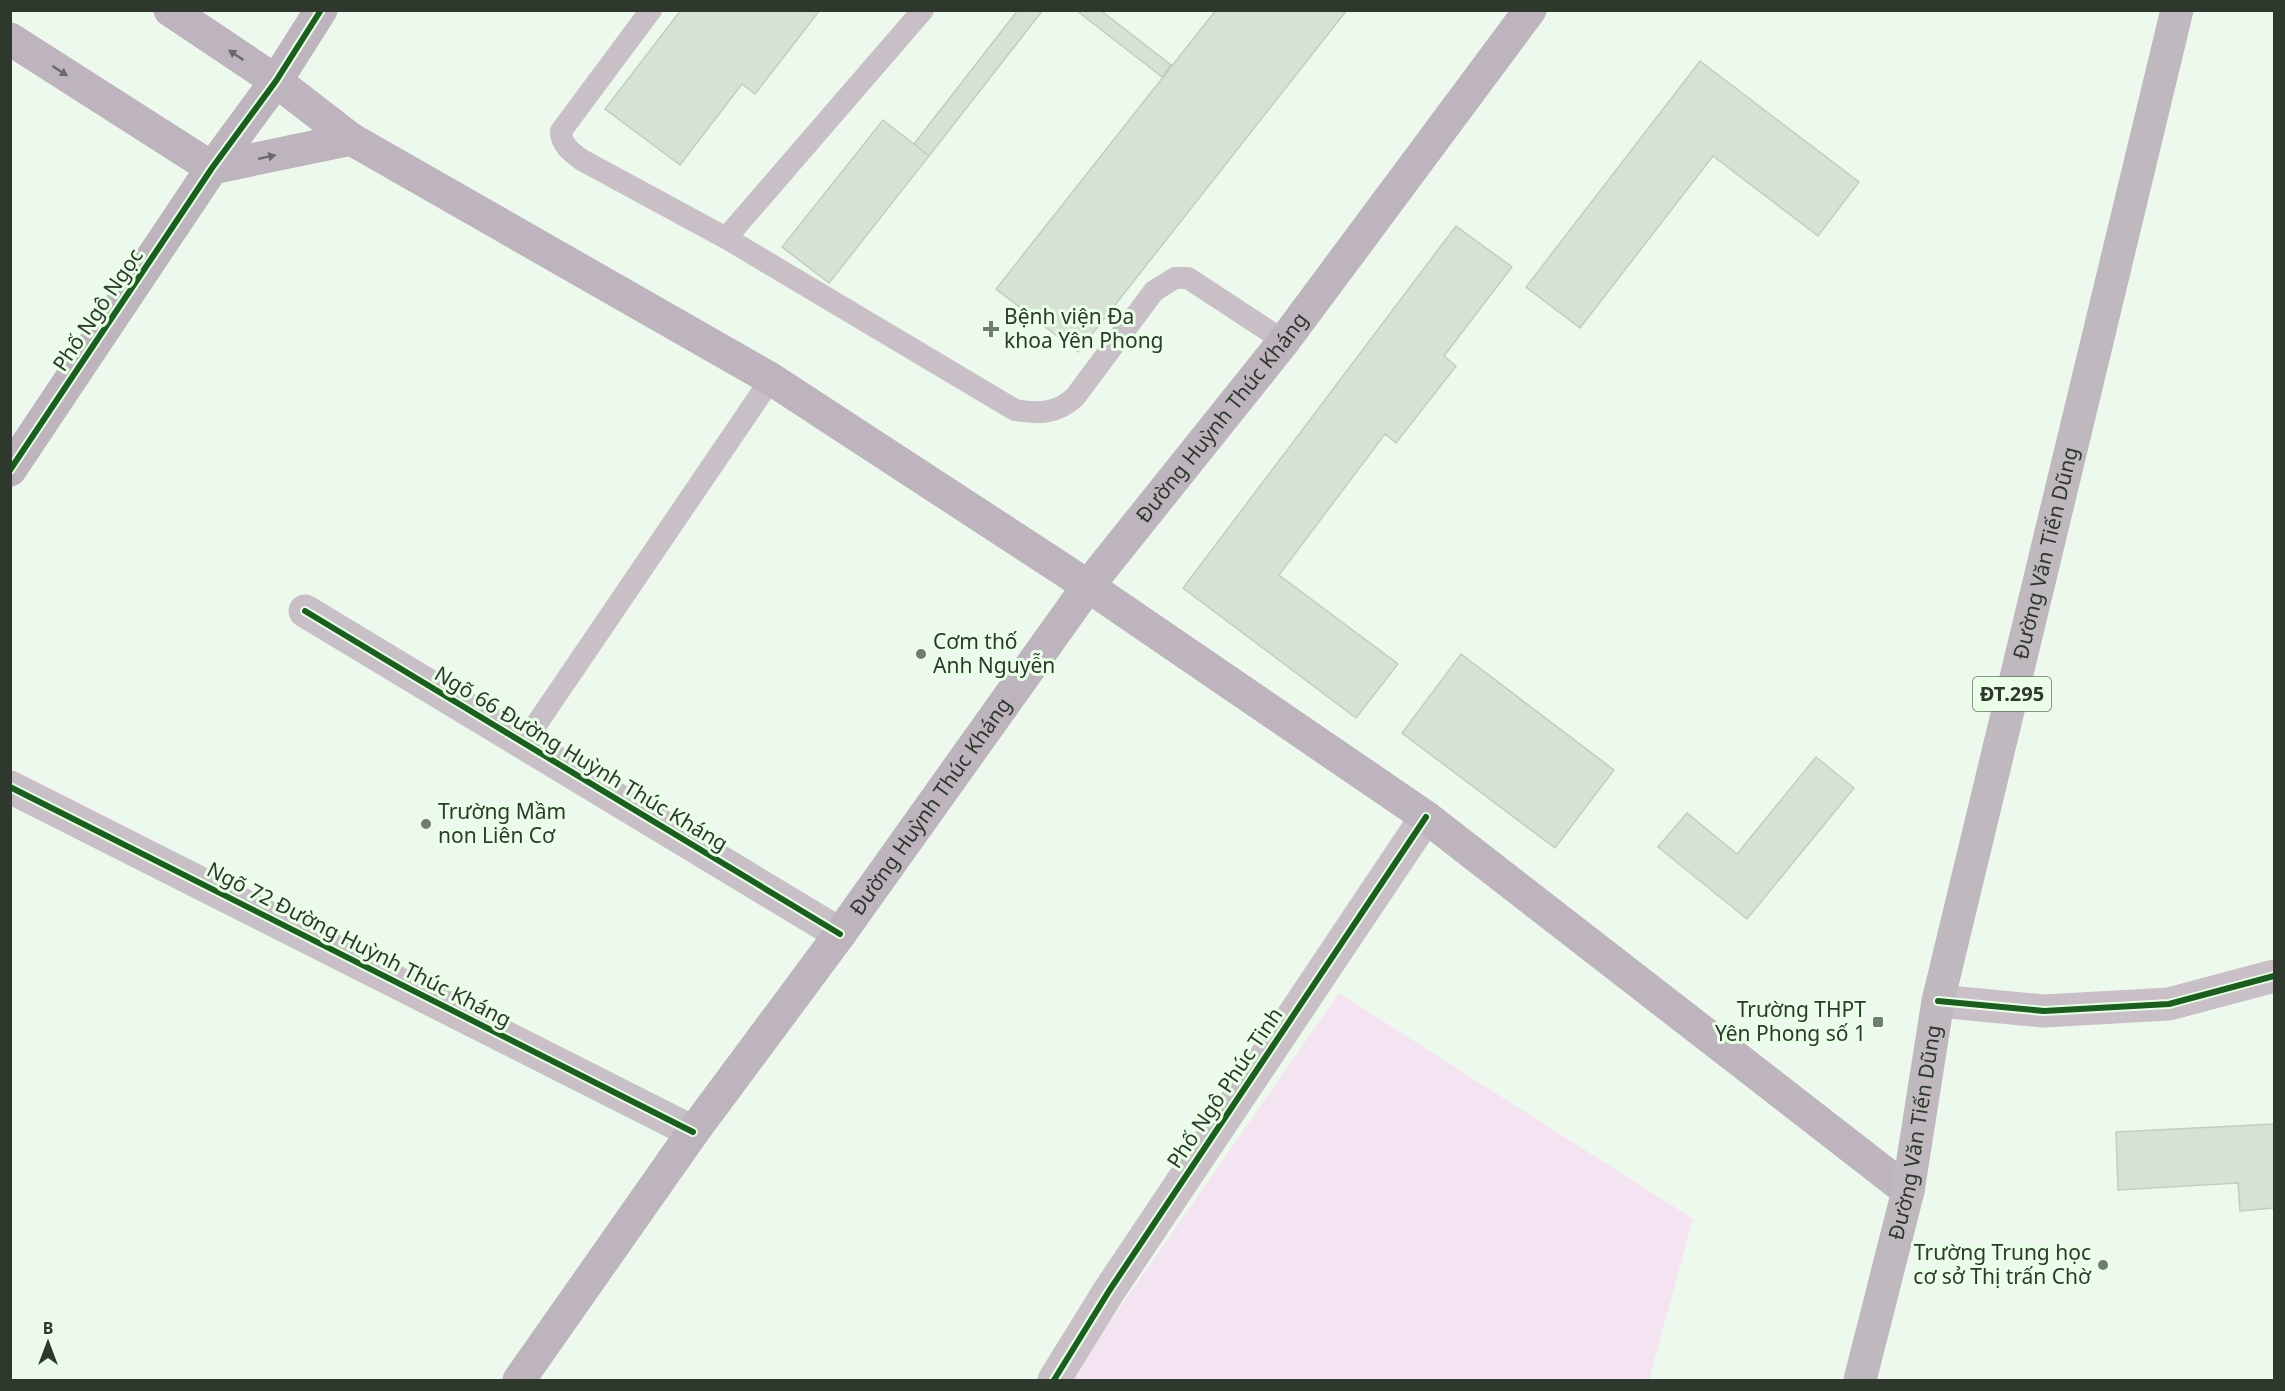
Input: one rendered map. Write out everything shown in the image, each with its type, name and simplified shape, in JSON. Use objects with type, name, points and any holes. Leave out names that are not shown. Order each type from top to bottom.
[{"type":"main road","points":[[170,10],[276,81],[351,139],[771,380],[1088,586],[1426,817],[1908,1191]]},
{"type":"main road","name":"Phố Ngô Ngọc","points":[[10,470],[212,168],[276,81],[321,10]]},
{"type":"main road","name":"Đường Huỳnh Thúc Kháng","points":[[519,1380],[693,1132],[840,934],[1088,586],[1284,341],[1530,10]]},
{"type":"main road","name":"Đường Văn Tiến Dũng","points":[[1860,1380],[1908,1191],[1938,1001],[2177,10]]},
{"type":"main road","points":[[10,39],[212,168],[351,139]]},
{"type":"street","name":"Ngõ 66 Đường Huỳnh Thúc Kháng","points":[[305,611],[840,934]]},
{"type":"street","name":"Ngõ 72 Đường Huỳnh Thúc Kháng","points":[[10,788],[693,1132]]},
{"type":"street","name":"Phố Ngô Phúc Tinh","points":[[1054,1380],[1109,1291],[1426,817]]},
{"type":"street","points":[[1938,1001],[2044,1011],[2169,1004],[2274,976]]},
{"type":"lane","points":[[651,10],[561,131],[561,140],[582,160],[726,238],[1015,410],[1051,412],[1063,408],[1075,397],[1154,291],[1175,278],[1188,278],[1284,341]]},
{"type":"lane","points":[[726,238],[923,10]]},
{"type":"lane","points":[[523,744],[771,380]]},
{"type":"shaded area","points":[[1339,993],[1693,1219],[1649,1380],[1073,1380],[1096,1342]]},
{"type":"building","points":[[681,10],[820,10],[755,94],[742,84],[680,165],[605,109]]},
{"type":"building","points":[[1018,10],[1043,10],[929,156],[914,144]]},
{"type":"building","points":[[1076,10],[1100,10],[1171,65],[1162,77]]},
{"type":"building","points":[[1216,10],[1347,10],[1078,352],[996,289]]},
{"type":"building","points":[[1700,61],[1859,182],[1818,236],[1713,156],[1580,328],[1526,287]]},
{"type":"building","points":[[883,120],[929,156],[829,283],[782,247]]},
{"type":"building","points":[[1456,226],[1512,267],[1444,356],[1456,366],[1396,443],[1385,434],[1279,575],[1398,664],[1356,718],[1183,588]]},
{"type":"building","points":[[1461,654],[1614,770],[1555,848],[1402,733]]},
{"type":"building","points":[[1816,757],[1854,788],[1747,919],[1658,847],[1687,813],[1737,854]]},
{"type":"building","points":[[2274,1124],[2274,1208],[2240,1211],[2238,1183],[2118,1190],[2116,1132]]},
{"type":"cycle path","points":[[10,470],[212,168],[276,81],[321,10]]},
{"type":"cycle path","points":[[305,611],[840,934]]},
{"type":"cycle path","points":[[10,787],[693,1132]]},
{"type":"cycle path","points":[[1054,1380],[1109,1291],[1426,817]]},
{"type":"cycle path","points":[[1938,1001],[2044,1011],[2169,1004],[2274,976]]},
{"type":"place","name":"Bệnh viện Đa khoa Yên Phong","points":[[991,329]]},
{"type":"place","name":"Cơm thố Anh Nguyễn","points":[[921,654]]},
{"type":"place","name":"Trường Mầm non Liên Cơ","points":[[426,824]]},
{"type":"place","name":"Trường THPT Yên Phong số 1","points":[[1878,1022]]},
{"type":"place","name":"Trường Trung học cơ sở Thị trấn Chờ","points":[[2103,1265]]}]
